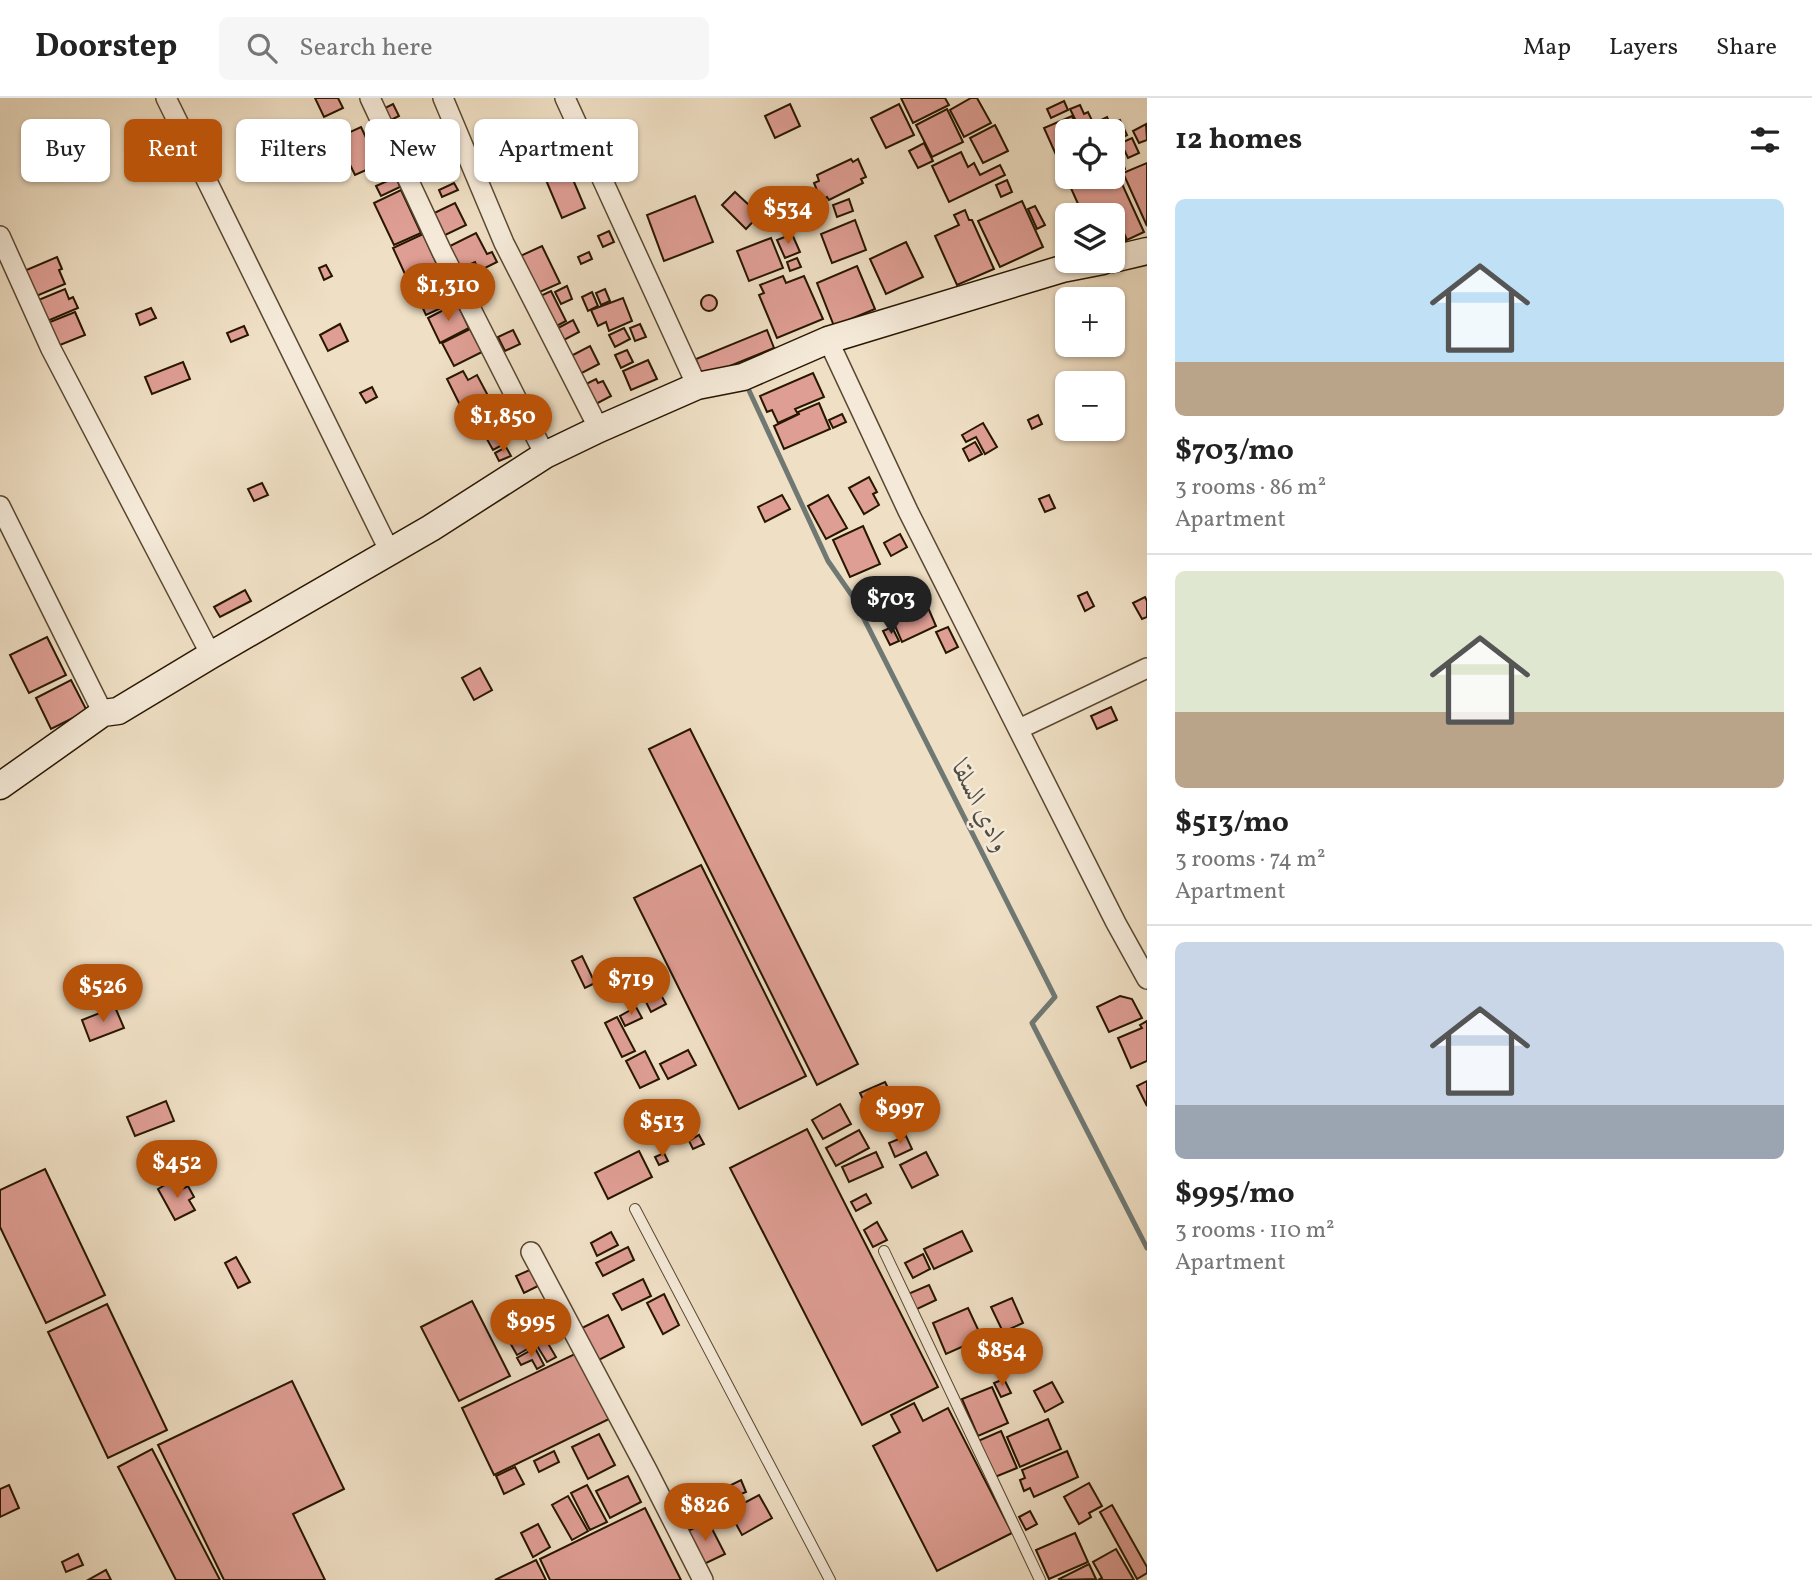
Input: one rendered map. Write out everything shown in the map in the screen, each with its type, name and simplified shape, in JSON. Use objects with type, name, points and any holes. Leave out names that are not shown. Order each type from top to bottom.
[{"type":"street","points":[[166,98],[390,552]]},
{"type":"street","points":[[370,98],[442,252],[545,455]]},
{"type":"street","points":[[443,98],[504,243],[599,429]]},
{"type":"street","points":[[565,98],[697,386]]},
{"type":"street","points":[[0,236],[51,349],[211,655]]},
{"type":"street","points":[[1125,256],[1147,251]]},
{"type":"street","points":[[0,786],[103,713],[118,711],[390,552],[545,455],[697,386],[743,377],[828,340],[895,315],[1055,271]]},
{"type":"street","points":[[828,340],[908,511],[1116,923],[1147,979]]},
{"type":"street","points":[[0,506],[103,713]]},
{"type":"street","points":[[1019,729],[1147,668]]},
{"type":"street","points":[[531,1252],[703,1580]]},
{"type":"lane","points":[[635,1209],[830,1580]]},
{"type":"lane","points":[[884,1251],[1040,1580]]},
{"type":"building","points":[[315,98],[338,98],[343,108],[324,117]]},
{"type":"building","points":[[901,98],[945,98],[949,105],[913,123]]},
{"type":"building","points":[[971,98],[977,98],[991,123],[964,137],[950,110]]},
{"type":"building","points":[[1064,101],[1068,110],[1051,118],[1047,109]]},
{"type":"building","points":[[393,104],[399,116],[383,119],[379,111]]},
{"type":"building","points":[[790,104],[800,126],[775,138],[765,116]]},
{"type":"building","points":[[899,104],[914,135],[886,148],[871,118]]},
{"type":"building","points":[[1080,105],[1084,114],[1088,112],[1091,119],[1075,119],[1070,109]]},
{"type":"building","points":[[947,109],[963,142],[932,157],[916,125]]},
{"type":"building","points":[[1055,123],[1055,153],[1044,128]]},
{"type":"building","points":[[1146,124],[1147,140],[1139,143],[1133,131]]},
{"type":"building","points":[[995,125],[1008,151],[983,163],[970,138]]},
{"type":"building","points":[[361,127],[365,136],[365,171],[355,175],[351,167],[351,132]]},
{"type":"building","points":[[1132,138],[1139,153],[1128,158],[1125,141]]},
{"type":"building","points":[[924,143],[933,161],[918,168],[909,151]]},
{"type":"building","points":[[961,152],[968,167],[974,163],[980,175],[1000,165],[1005,175],[949,202],[932,166]]},
{"type":"building","points":[[851,159],[853,162],[858,159],[866,177],[861,179],[863,183],[829,200],[827,197],[821,200],[814,183],[819,181],[817,175]]},
{"type":"building","points":[[1147,163],[1147,226],[1125,177],[1125,172]]},
{"type":"building","points":[[1007,180],[1012,192],[1001,197],[996,185]]},
{"type":"building","points":[[385,182],[398,182],[400,187],[381,196],[376,186]]},
{"type":"building","points":[[547,182],[574,182],[585,208],[562,218]]},
{"type":"building","points":[[454,183],[458,190],[442,197],[439,190]]},
{"type":"building","points":[[1071,189],[1124,189],[1144,232],[1127,240],[1125,203],[1078,203]]},
{"type":"building","points":[[401,190],[421,233],[394,245],[374,203]]},
{"type":"building","points":[[735,192],[750,206],[756,200],[765,209],[746,229],[722,205]]},
{"type":"building","points":[[787,193],[795,207],[789,211],[787,221],[771,218],[774,208]]},
{"type":"building","points":[[695,196],[713,242],[664,261],[647,215]]},
{"type":"building","points":[[849,199],[853,211],[837,217],[833,205]]},
{"type":"building","points":[[1022,201],[1043,247],[1000,267],[978,221]]},
{"type":"building","points":[[455,203],[466,225],[439,238],[428,216]]},
{"type":"building","points":[[1035,206],[1045,225],[1037,229],[1028,209]]},
{"type":"building","points":[[965,210],[994,269],[957,285],[935,236],[959,225],[954,215]]},
{"type":"building","points":[[855,220],[866,250],[832,263],[821,234]]},
{"type":"building","points":[[609,231],[614,242],[603,247],[598,236]]},
{"type":"building","points":[[476,233],[487,254],[492,252],[497,262],[479,271],[475,262],[455,271],[444,249]]},
{"type":"building","points":[[423,234],[440,271],[410,285],[393,248]]},
{"type":"building","points":[[792,234],[800,252],[785,258],[777,240]]},
{"type":"building","points":[[771,238],[783,268],[749,281],[737,251]]},
{"type":"building","points":[[906,242],[923,277],[886,294],[870,259]]},
{"type":"building","points":[[542,246],[560,283],[533,295],[516,258]]},
{"type":"building","points":[[589,252],[592,259],[581,264],[578,257]]},
{"type":"building","points":[[57,257],[65,284],[34,297],[24,271]]},
{"type":"building","points":[[797,258],[801,267],[790,271],[787,262]]},
{"type":"building","points":[[326,265],[332,276],[324,280],[319,268]]},
{"type":"building","points":[[857,266],[875,309],[834,326],[817,283]]},
{"type":"building","points":[[442,274],[454,302],[426,315],[413,287]]},
{"type":"building","points":[[783,276],[786,283],[804,276],[823,319],[777,338],[759,295],[764,293],[760,285]]},
{"type":"building","points":[[567,286],[572,299],[561,304],[555,292]]},
{"type":"building","points":[[65,289],[69,299],[73,297],[78,308],[45,322],[36,301]]},
{"type":"building","points":[[605,289],[610,301],[601,305],[596,293]]},
{"type":"building","points":[[551,291],[566,321],[551,329],[536,298]]},
{"type":"building","points":[[592,292],[598,306],[588,311],[582,297]]},
{"type":"building","points":[[706,295],[712,295],[717,303],[715,309],[706,311],[701,306],[701,300]]},
{"type":"building","points":[[623,298],[632,321],[609,331],[606,322],[598,326],[591,310]]},
{"type":"building","points":[[457,303],[469,328],[440,343],[428,318]]},
{"type":"building","points":[[151,308],[156,318],[140,325],[136,314]]},
{"type":"building","points":[[75,312],[85,335],[55,347],[45,324]]},
{"type":"building","points":[[573,320],[579,332],[564,340],[558,328]]},
{"type":"building","points":[[340,324],[348,341],[328,351],[320,335]]},
{"type":"building","points":[[640,324],[646,337],[635,341],[630,328]]},
{"type":"building","points":[[244,326],[248,335],[231,342],[227,333]]},
{"type":"building","points":[[624,328],[630,339],[615,347],[609,335]]},
{"type":"building","points":[[470,329],[482,352],[454,366],[442,343]]},
{"type":"building","points":[[513,330],[520,344],[505,351],[498,337]]},
{"type":"building","points":[[767,330],[774,348],[703,377],[696,359]]},
{"type":"building","points":[[590,346],[599,364],[578,375],[569,357]]},
{"type":"building","points":[[627,350],[633,362],[621,368],[615,355]]},
{"type":"building","points":[[648,360],[657,379],[631,390],[623,371]]},
{"type":"building","points":[[183,362],[190,379],[152,394],[145,377]]},
{"type":"building","points":[[463,371],[468,380],[477,375],[493,405],[485,409],[490,417],[478,423],[472,411],[465,415],[447,379]]},
{"type":"building","points":[[813,373],[824,397],[795,409],[798,414],[778,423],[772,410],[767,412],[760,396]]},
{"type":"building","points":[[596,379],[598,383],[603,381],[611,396],[594,405],[584,385]]},
{"type":"building","points":[[372,387],[377,397],[366,403],[360,393]]},
{"type":"building","points":[[819,403],[830,429],[784,449],[774,426]]},
{"type":"building","points":[[842,414],[846,422],[833,428],[829,420]]},
{"type":"building","points":[[1038,415],[1042,424],[1032,429],[1028,420]]},
{"type":"building","points":[[493,417],[506,443],[493,450],[479,425]]},
{"type":"building","points":[[983,423],[997,447],[985,454],[976,437],[966,442],[962,435]]},
{"type":"building","points":[[975,442],[982,454],[969,461],[963,449]]},
{"type":"building","points":[[506,447],[511,456],[499,461],[495,453]]},
{"type":"building","points":[[869,477],[877,492],[873,494],[879,505],[864,514],[849,488]]},
{"type":"building","points":[[262,483],[268,495],[254,501],[248,489]]},
{"type":"building","points":[[782,495],[790,509],[765,522],[758,507]]},
{"type":"building","points":[[828,495],[847,528],[826,539],[808,506]]},
{"type":"building","points":[[1049,495],[1055,508],[1045,512],[1039,499]]},
{"type":"building","points":[[863,526],[880,564],[850,577],[833,540]]},
{"type":"building","points":[[900,534],[907,547],[891,556],[884,543]]},
{"type":"building","points":[[245,590],[251,601],[220,617],[214,607]]},
{"type":"building","points":[[1087,592],[1094,606],[1085,611],[1078,596]]},
{"type":"building","points":[[1145,597],[1147,617],[1142,619],[1133,603]]},
{"type":"building","points":[[926,603],[936,626],[902,642],[892,619]]},
{"type":"building","points":[[892,627],[899,641],[890,645],[883,631]]},
{"type":"building","points":[[948,627],[958,647],[946,653],[936,632]]},
{"type":"building","points":[[47,637],[66,675],[29,693],[10,655]]},
{"type":"building","points":[[480,668],[492,690],[474,700],[462,678]]},
{"type":"building","points":[[71,680],[87,711],[51,729],[36,698]]},
{"type":"building","points":[[1111,707],[1117,720],[1097,729],[1091,716]]},
{"type":"building","points":[[690,729],[858,1064],[817,1085],[649,749]]},
{"type":"building","points":[[701,865],[806,1076],[739,1109],[634,898]]},
{"type":"building","points":[[582,956],[595,983],[585,988],[572,961]]},
{"type":"building","points":[[661,995],[666,1004],[651,1012],[646,1002]]},
{"type":"building","points":[[1120,996],[1132,999],[1142,1018],[1109,1032],[1097,1007]]},
{"type":"building","points":[[115,1007],[124,1028],[90,1041],[82,1020]]},
{"type":"building","points":[[636,1007],[642,1018],[625,1026],[620,1016]]},
{"type":"building","points":[[617,1017],[635,1051],[622,1057],[605,1023]]},
{"type":"building","points":[[1147,1021],[1147,1061],[1131,1068],[1118,1038],[1142,1028],[1140,1025]]},
{"type":"building","points":[[688,1050],[696,1065],[668,1079],[660,1064]]},
{"type":"building","points":[[645,1051],[659,1079],[640,1088],[626,1061]]},
{"type":"building","points":[[1147,1081],[1147,1106],[1137,1086]]},
{"type":"building","points":[[885,1082],[894,1100],[869,1112],[860,1093]]},
{"type":"building","points":[[166,1101],[174,1121],[135,1136],[127,1117]]},
{"type":"building","points":[[840,1104],[851,1124],[823,1139],[812,1120]]},
{"type":"building","points":[[807,1129],[938,1387],[862,1425],[730,1168]]},
{"type":"building","points":[[859,1130],[869,1148],[836,1166],[826,1148]]},
{"type":"building","points":[[699,1135],[704,1144],[693,1149],[689,1141]]},
{"type":"building","points":[[906,1136],[912,1149],[895,1157],[889,1143]]},
{"type":"building","points":[[639,1151],[652,1177],[608,1199],[595,1173]]},
{"type":"building","points":[[876,1152],[883,1167],[849,1182],[842,1167]]},
{"type":"building","points":[[926,1152],[938,1175],[912,1188],[900,1165]]},
{"type":"building","points":[[664,1153],[668,1161],[659,1165],[655,1157]]},
{"type":"building","points":[[45,1169],[105,1295],[46,1323],[0,1227],[0,1190]]},
{"type":"building","points":[[170,1182],[173,1187],[178,1185],[180,1190],[188,1186],[194,1197],[189,1200],[195,1210],[175,1220],[158,1189]]},
{"type":"building","points":[[866,1194],[871,1203],[856,1211],[851,1202]]},
{"type":"building","points":[[877,1222],[887,1240],[873,1247],[864,1230]]},
{"type":"building","points":[[962,1231],[972,1251],[934,1269],[924,1249]]},
{"type":"building","points":[[611,1232],[618,1245],[597,1256],[591,1243]]},
{"type":"building","points":[[628,1247],[634,1260],[603,1276],[596,1263]]},
{"type":"building","points":[[923,1254],[930,1269],[913,1278],[905,1263]]},
{"type":"building","points":[[236,1257],[250,1282],[238,1288],[225,1263]]},
{"type":"building","points":[[532,1269],[540,1285],[524,1293],[516,1276]]},
{"type":"building","points":[[643,1279],[651,1296],[622,1310],[613,1294]]},
{"type":"building","points":[[929,1285],[936,1300],[915,1310],[908,1294]]},
{"type":"building","points":[[664,1294],[679,1325],[663,1334],[647,1303]]},
{"type":"building","points":[[1012,1298],[1023,1323],[1003,1332],[991,1307]]},
{"type":"building","points":[[472,1301],[510,1376],[459,1401],[421,1327]]},
{"type":"building","points":[[107,1304],[167,1430],[108,1458],[48,1332]]},
{"type":"building","points":[[968,1308],[982,1338],[946,1354],[933,1323]]},
{"type":"building","points":[[608,1315],[624,1347],[595,1362],[578,1330]]},
{"type":"building","points":[[536,1323],[556,1357],[547,1362],[536,1344],[517,1355],[509,1341],[518,1325],[530,1327]]},
{"type":"building","points":[[535,1348],[544,1365],[537,1369],[532,1360],[521,1365],[517,1358]]},
{"type":"building","points":[[577,1353],[609,1419],[494,1475],[462,1408]]},
{"type":"building","points":[[1004,1379],[1011,1393],[1001,1397],[994,1383]]},
{"type":"building","points":[[292,1381],[344,1489],[293,1514],[325,1580],[224,1580],[158,1445]]},
{"type":"building","points":[[1052,1382],[1063,1402],[1045,1412],[1034,1391]]},
{"type":"building","points":[[992,1387],[1008,1423],[978,1436],[962,1399]]},
{"type":"building","points":[[914,1403],[923,1421],[948,1408],[1012,1533],[937,1571],[873,1446],[900,1432],[891,1415]]},
{"type":"building","points":[[1048,1419],[1061,1449],[1020,1467],[1007,1437]]},
{"type":"building","points":[[1001,1431],[1017,1468],[995,1477],[978,1441]]},
{"type":"building","points":[[599,1434],[615,1465],[588,1479],[572,1447]]},
{"type":"building","points":[[152,1449],[220,1580],[176,1580],[118,1467]]},
{"type":"building","points":[[554,1451],[559,1462],[539,1472],[534,1461]]},
{"type":"building","points":[[1067,1451],[1078,1477],[1034,1497],[1030,1488],[1024,1491],[1020,1480],[1025,1478],[1022,1470]]},
{"type":"building","points":[[515,1467],[524,1484],[504,1494],[496,1476]]},
{"type":"building","points":[[628,1476],[641,1502],[610,1518],[596,1491]]},
{"type":"building","points":[[741,1480],[746,1492],[732,1498],[727,1487]]},
{"type":"building","points":[[1089,1483],[1102,1506],[1089,1513],[1091,1517],[1079,1524],[1064,1497]]},
{"type":"building","points":[[9,1485],[19,1508],[0,1517],[0,1489]]},
{"type":"building","points":[[587,1485],[607,1522],[590,1530],[571,1493]]},
{"type":"building","points":[[759,1495],[772,1518],[742,1535],[729,1511]]},
{"type":"building","points":[[568,1496],[588,1531],[572,1540],[552,1505]]},
{"type":"building","points":[[1112,1505],[1147,1567],[1147,1573],[1137,1579],[1100,1512]]},
{"type":"building","points":[[645,1508],[681,1580],[550,1580],[540,1559]]},
{"type":"building","points":[[1030,1511],[1037,1524],[1026,1530],[1019,1517]]},
{"type":"building","points":[[708,1521],[725,1554],[702,1565],[686,1532]]},
{"type":"building","points":[[538,1524],[550,1547],[533,1557],[521,1533]]},
{"type":"building","points":[[1075,1533],[1088,1562],[1049,1579],[1036,1550]]},
{"type":"building","points":[[1116,1549],[1134,1580],[1098,1580],[1102,1578],[1093,1562]]},
{"type":"building","points":[[78,1554],[83,1565],[66,1572],[62,1562]]},
{"type":"building","points":[[536,1560],[546,1580],[495,1580]]},
{"type":"building","points":[[1089,1564],[1096,1579],[1059,1579]]},
{"type":"building","points":[[106,1570],[111,1580],[88,1580]]},
{"type":"waterway","name":"وادي السلقا","points":[[746,384],[828,561],[853,597],[1055,997],[1032,1023],[1147,1248]]}]
